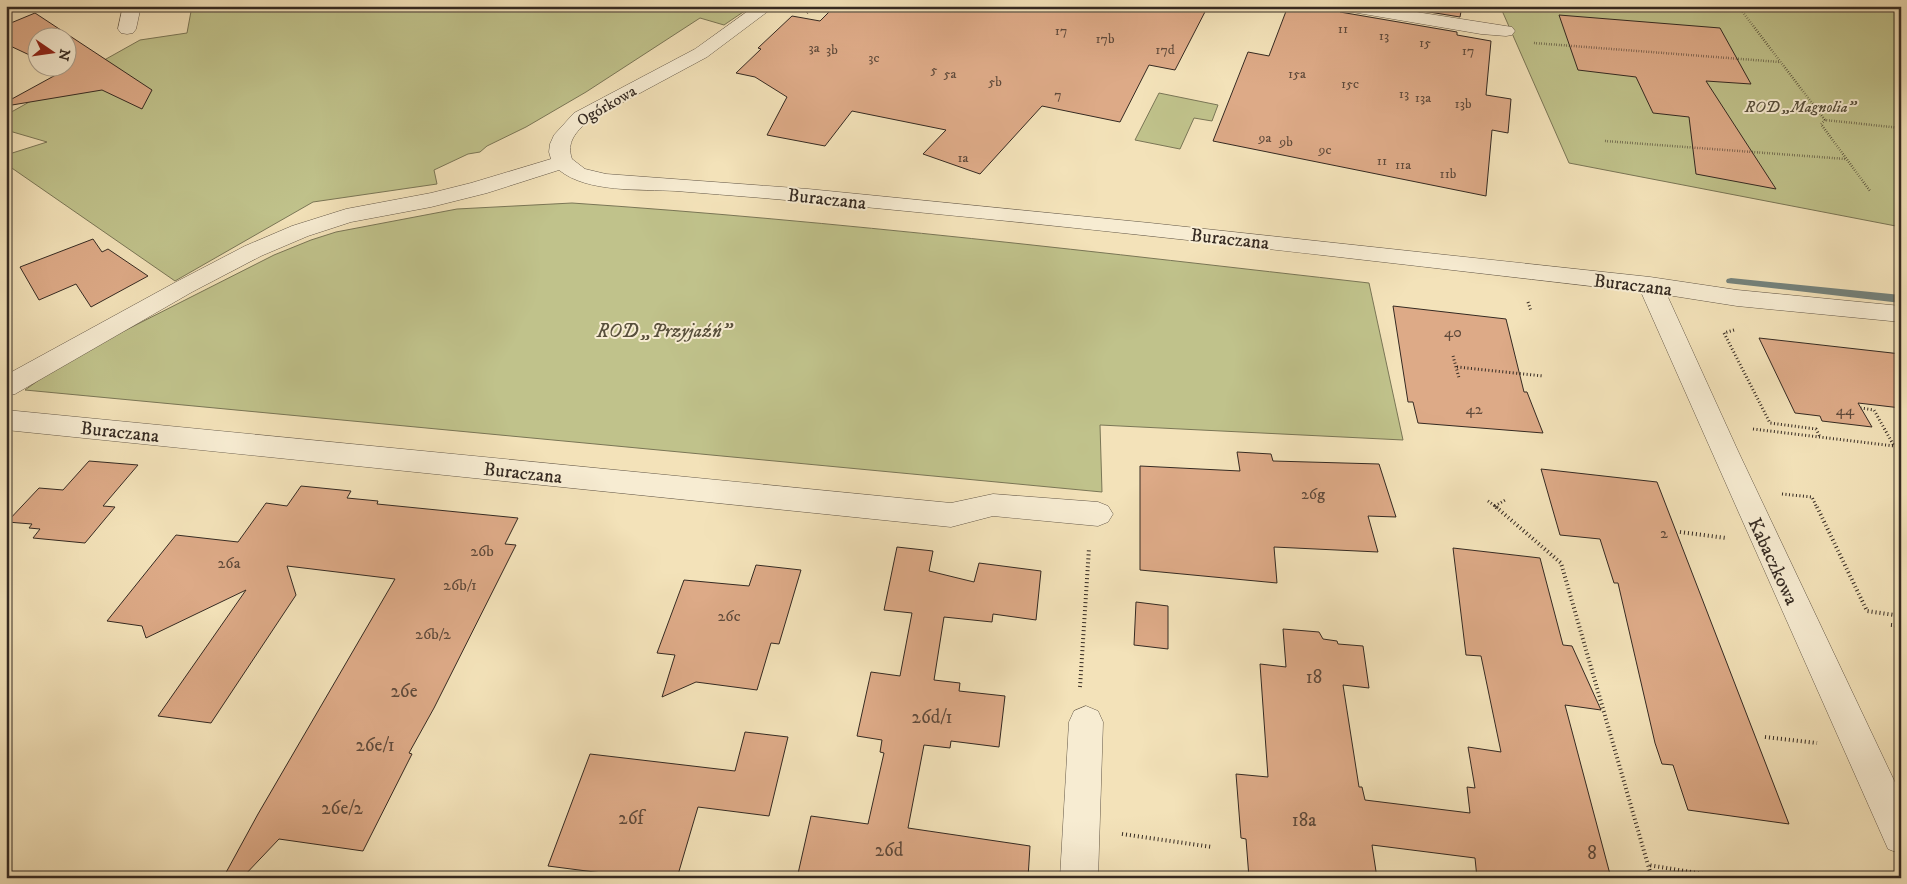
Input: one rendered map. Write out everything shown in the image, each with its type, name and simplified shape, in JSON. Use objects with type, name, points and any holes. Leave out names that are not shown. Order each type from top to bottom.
[{"type":"street","points":[[127,29],[132,6]]},
{"type":"street","name":"Ogórkowa","points":[[564,162],[559,153],[562,135],[581,117],[701,53],[768,6]]},
{"type":"street","points":[[1346,6],[1481,29],[1506,31]]},
{"type":"street","points":[[6,387],[184,287],[253,251],[300,231],[346,216],[431,200],[479,188],[564,162]]},
{"type":"street","name":"Buraczana","points":[[564,162],[580,174],[605,180],[714,187],[1074,222],[1650,285],[1737,298],[1901,314]]},
{"type":"street","name":"Kabaczkowa","points":[[1650,285],[1728,460],[1901,836]]},
{"type":"street","name":"Buraczana","points":[[6,420],[951,515],[994,505],[1094,513]]},
{"type":"street","points":[[1079,878],[1086,722]]},
{"type":"path","points":[[807,13],[814,6]]},
{"type":"path","points":[[1738,6],[1825,120],[1901,128]]},
{"type":"path","points":[[1529,42],[1780,62]]},
{"type":"path","points":[[1825,120],[1821,124],[1870,191]]},
{"type":"path","points":[[1605,141],[1846,159]]},
{"type":"path","points":[[1739,329],[1724,332],[1770,423],[1816,429],[1820,437]]},
{"type":"path","points":[[1453,356],[1459,378]]},
{"type":"path","points":[[1457,367],[1543,376]]},
{"type":"path","points":[[1861,408],[1874,410],[1894,446]]},
{"type":"path","points":[[1749,428],[1901,446]]},
{"type":"path","points":[[1780,494],[1812,497],[1867,611],[1901,616]]},
{"type":"path","points":[[1495,506],[1508,499]]},
{"type":"path","points":[[1488,501],[1561,563],[1652,878]]},
{"type":"path","points":[[1086,722],[1080,691],[1094,513]]},
{"type":"path","points":[[1680,532],[1728,538]]},
{"type":"path","points":[[1891,625],[1901,626]]},
{"type":"path","points":[[1765,737],[1818,744]]},
{"type":"path","points":[[1082,828],[1212,847]]},
{"type":"path","points":[[1648,865],[1728,878]]},
{"type":"green space","points":[[192,6],[752,6],[724,25],[700,18],[586,92],[526,127],[487,146],[480,152],[468,154],[434,170],[437,184],[313,202],[175,281],[6,164],[6,155],[47,142],[6,130],[6,115],[72,78],[78,78],[78,75],[140,40],[187,33]]},
{"type":"green space","name":"ROD „Magnolia”","points":[[1500,6],[1901,6],[1901,227],[1569,163]]},
{"type":"green space","points":[[1159,93],[1218,105],[1212,121],[1194,118],[1180,149],[1135,140]]},
{"type":"green space","name":"ROD „Przyjaźń”","points":[[572,203],[872,228],[1369,283],[1403,440],[1100,425],[1102,492],[25,390],[47,374],[118,334],[274,255],[311,240],[336,232],[457,209]]},
{"type":"building","points":[[835,6],[1208,6],[1175,70],[1149,65],[1120,122],[1042,106],[980,174],[923,154],[946,130],[852,111],[825,146],[767,135],[787,97],[755,77],[736,73],[761,49],[758,48],[792,16],[820,21]]},
{"type":"building","points":[[1288,6],[1336,6],[1340,12],[1457,32],[1457,35],[1491,41],[1486,95],[1511,99],[1508,133],[1492,130],[1486,196],[1213,141],[1248,52],[1269,56]]},
{"type":"building","points":[[1392,6],[1462,6],[1460,17]]},
{"type":"building","points":[[35,13],[58,28],[28,28],[28,54],[6,44],[6,25]]},
{"type":"building","points":[[1559,15],[1720,28],[1751,84],[1706,81],[1776,189],[1696,174],[1689,117],[1653,113],[1636,77],[1578,70]]},
{"type":"building","points":[[78,41],[152,90],[142,109],[102,90],[12,105],[10,100],[50,78],[78,78]]},
{"type":"building","points":[[93,239],[102,252],[108,249],[148,276],[91,307],[76,284],[39,300],[20,267]]},
{"type":"building","points":[[1393,306],[1506,319],[1524,392],[1527,392],[1543,433],[1418,423],[1413,402],[1408,402]]},
{"type":"building","points":[[1759,338],[1901,354],[1901,408],[1858,403],[1872,427],[1822,421],[1820,416],[1795,413]]},
{"type":"building","points":[[1237,452],[1271,454],[1273,461],[1379,464],[1396,517],[1368,516],[1378,552],[1274,547],[1277,583],[1140,570],[1140,466],[1240,471]]},
{"type":"building","points":[[89,461],[138,465],[103,506],[115,507],[85,543],[33,538],[40,529],[29,528],[32,524],[7,522],[39,488],[63,490]]},
{"type":"building","points":[[1541,469],[1657,482],[1789,824],[1688,810],[1673,765],[1662,764],[1655,743],[1618,583],[1614,583],[1600,539],[1560,535]]},
{"type":"building","points":[[301,486],[351,491],[347,498],[378,501],[377,504],[518,518],[505,544],[516,545],[434,708],[409,753],[412,754],[363,851],[279,839],[242,878],[223,878],[258,814],[395,579],[287,566],[296,595],[211,723],[158,716],[246,590],[146,638],[142,626],[107,621],[176,535],[238,542],[266,503],[287,506]]},
{"type":"building","points":[[897,547],[933,551],[929,571],[974,582],[979,563],[1041,571],[1036,620],[993,614],[992,622],[944,617],[934,680],[960,683],[959,691],[1005,696],[999,747],[951,741],[950,748],[924,745],[908,828],[1030,846],[1028,878],[797,878],[811,816],[868,824],[884,753],[880,752],[882,740],[857,736],[871,672],[900,676],[912,613],[884,610]]},
{"type":"building","points":[[1453,548],[1540,558],[1563,645],[1572,646],[1601,710],[1565,705],[1611,878],[1477,878],[1475,858],[1372,845],[1377,878],[1249,878],[1246,839],[1241,838],[1236,774],[1268,777],[1260,664],[1286,667],[1283,629],[1319,632],[1323,639],[1337,641],[1338,644],[1363,646],[1369,688],[1343,685],[1359,787],[1362,787],[1365,800],[1470,813],[1467,787],[1475,788],[1468,747],[1501,752],[1481,656],[1466,655]]},
{"type":"building","points":[[756,565],[801,570],[779,644],[771,643],[757,690],[696,682],[662,697],[675,655],[657,653],[684,580],[749,586]]},
{"type":"building","points":[[1136,602],[1168,606],[1168,649],[1134,645]]},
{"type":"building","points":[[745,732],[788,737],[769,816],[698,807],[677,878],[641,878],[548,866],[590,754],[735,771]]},
{"type":"waterway","points":[[1731,281],[1901,299]]}]
